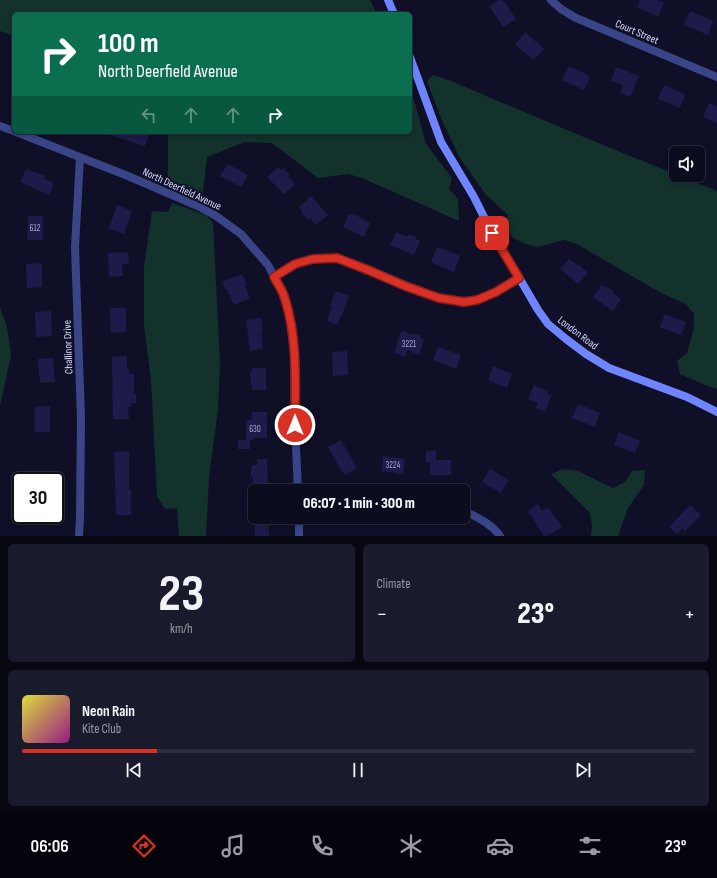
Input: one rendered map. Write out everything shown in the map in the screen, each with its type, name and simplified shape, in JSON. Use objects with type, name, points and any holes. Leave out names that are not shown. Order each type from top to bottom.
[{"type":"street","points":[[388,0],[393,12]]},
{"type":"street","name":"Court Street","points":[[551,0],[561,9],[576,18],[717,77]]},
{"type":"street","name":"London Road","points":[[412,62],[441,142],[474,197],[519,278],[548,324],[586,354],[609,368],[687,397],[717,412]]},
{"type":"street","name":"North Deerfield Avenue","points":[[0,126],[12,131]]},
{"type":"street","name":"North Deerfield Avenue","points":[[20,134],[128,176],[200,207],[216,216],[241,234],[268,265],[285,298],[291,325],[294,355],[298,484]]},
{"type":"street","name":"Challinor Drive","points":[[79,536],[81,418],[75,246],[80,157]]},
{"type":"street","points":[[274,277],[295,264],[313,259],[337,258],[405,286],[439,298],[464,302],[477,300],[496,292],[519,278]]},
{"type":"street","points":[[470,514],[482,520],[500,536]]},
{"type":"street","points":[[299,524],[299,536]]},
{"type":"green space","points":[[0,0],[370,0],[376,12],[12,12],[12,35],[0,31]]},
{"type":"green space","points":[[433,75],[451,81],[669,172],[669,182],[695,182],[717,191],[717,389],[680,374],[677,361],[687,353],[694,328],[694,314],[686,304],[661,293],[577,244],[564,240],[538,247],[525,244],[512,237],[505,227],[508,215],[486,195],[460,158],[443,123],[427,81]]},
{"type":"green space","points":[[412,97],[426,144],[452,178],[449,189],[458,199],[459,221],[362,178],[348,174],[318,178],[272,143],[244,142],[207,157],[202,200],[168,186],[168,134],[412,134]]},
{"type":"green space","points":[[172,203],[206,215],[213,223],[220,363],[218,410],[209,477],[206,536],[179,536],[177,508],[165,509],[157,496],[151,380],[144,325],[144,267],[152,211],[168,212]]},
{"type":"green space","points":[[0,307],[7,327],[11,355],[0,406]]},
{"type":"green space","points":[[564,469],[578,471],[613,488],[625,482],[632,471],[645,470],[644,485],[628,508],[618,536],[591,536],[592,526],[590,513],[551,474]]},
{"type":"building","points":[[499,0],[503,0],[516,19],[503,27],[489,6]]},
{"type":"building","points":[[640,0],[657,0],[664,3],[658,17],[637,7]]},
{"type":"building","points":[[690,11],[713,21],[708,35],[684,25]]},
{"type":"building","points":[[525,32],[544,49],[534,60],[515,45]]},
{"type":"building","points":[[569,66],[590,76],[584,90],[562,80]]},
{"type":"building","points":[[616,67],[639,76],[630,97],[620,93],[623,85],[611,81]]},
{"type":"building","points":[[664,85],[685,94],[680,108],[658,99]]},
{"type":"building","points":[[709,103],[717,107],[717,123],[703,117]]},
{"type":"building","points":[[107,134],[149,134],[145,146]]},
{"type":"building","points":[[228,164],[248,175],[241,187],[220,176]]},
{"type":"building","points":[[278,167],[281,170],[283,168],[290,175],[288,176],[295,184],[284,194],[267,177]]},
{"type":"building","points":[[26,169],[45,176],[44,179],[54,183],[49,195],[20,182]]},
{"type":"building","points":[[311,196],[328,215],[316,225],[310,218],[308,220],[299,207]]},
{"type":"building","points":[[117,205],[132,211],[124,234],[109,228]]},
{"type":"building","points":[[349,214],[353,216],[354,214],[370,223],[364,237],[343,227]]},
{"type":"building","points":[[28,216],[43,216],[43,240],[27,240]]},
{"type":"building","points":[[396,232],[408,237],[409,234],[416,237],[416,239],[420,241],[414,255],[390,245]]},
{"type":"building","points":[[437,247],[460,256],[454,272],[431,262]]},
{"type":"building","points":[[108,253],[128,253],[129,264],[122,264],[123,276],[109,277]]},
{"type":"building","points":[[569,259],[577,265],[578,264],[588,273],[578,284],[560,269]]},
{"type":"building","points":[[42,263],[42,287],[27,288],[26,264]]},
{"type":"building","points":[[242,274],[247,285],[245,286],[250,298],[234,305],[222,282]]},
{"type":"building","points":[[602,285],[614,292],[613,293],[621,299],[613,311],[593,297]]},
{"type":"building","points":[[336,291],[349,296],[337,325],[327,321],[332,306],[330,305]]},
{"type":"building","points":[[110,308],[126,308],[126,332],[111,333]]},
{"type":"building","points":[[51,311],[52,336],[36,337],[35,312]]},
{"type":"building","points":[[665,314],[686,322],[681,335],[660,327]]},
{"type":"building","points":[[261,318],[263,349],[250,351],[246,320]]},
{"type":"building","points":[[402,330],[412,335],[413,333],[421,336],[420,338],[424,340],[419,355],[408,350],[405,357],[394,353]]},
{"type":"building","points":[[438,347],[461,355],[456,369],[433,360]]},
{"type":"building","points":[[347,351],[348,375],[333,376],[332,352]]},
{"type":"building","points":[[127,356],[127,369],[129,369],[129,374],[134,374],[134,394],[136,394],[136,403],[131,403],[131,407],[128,407],[129,419],[113,419],[112,357]]},
{"type":"building","points":[[53,358],[55,382],[40,383],[38,359]]},
{"type":"building","points":[[493,366],[512,374],[507,388],[488,380]]},
{"type":"building","points":[[252,368],[266,368],[266,390],[252,390],[250,372],[252,372]]},
{"type":"building","points":[[534,385],[548,391],[547,393],[552,395],[545,412],[536,408],[538,403],[528,399]]},
{"type":"building","points":[[578,404],[600,413],[595,427],[572,418]]},
{"type":"building","points":[[50,406],[50,432],[35,432],[35,407]]},
{"type":"building","points":[[252,412],[267,412],[267,438],[254,438],[254,440],[246,440],[246,420],[251,420]]},
{"type":"building","points":[[619,432],[640,441],[635,453],[614,445]]},
{"type":"building","points":[[238,440],[250,440],[250,449],[238,449]]},
{"type":"building","points":[[341,440],[357,468],[344,475],[328,447]]},
{"type":"building","points":[[129,451],[129,490],[131,490],[131,515],[116,515],[114,452]]},
{"type":"building","points":[[426,451],[436,451],[436,460],[451,460],[451,475],[430,475],[430,462],[426,462]]},
{"type":"building","points":[[383,456],[405,459],[403,474],[382,471]]},
{"type":"building","points":[[257,459],[267,459],[268,484],[253,484],[251,469],[252,465],[257,465]]},
{"type":"building","points":[[490,469],[508,480],[501,493],[482,482]]},
{"type":"building","points":[[538,504],[542,511],[548,507],[562,527],[547,536],[544,536],[528,511]]},
{"type":"building","points":[[690,505],[701,515],[685,531],[682,529],[677,534],[669,527]]},
{"type":"building","points":[[269,524],[269,536],[255,536],[255,525],[253,525]]},
{"type":"route","points":[[295,425],[294,355],[291,325],[285,298],[274,277],[295,264],[313,259],[337,258],[405,286],[439,298],[464,302],[477,300],[496,292],[519,278],[492,233]]}]
